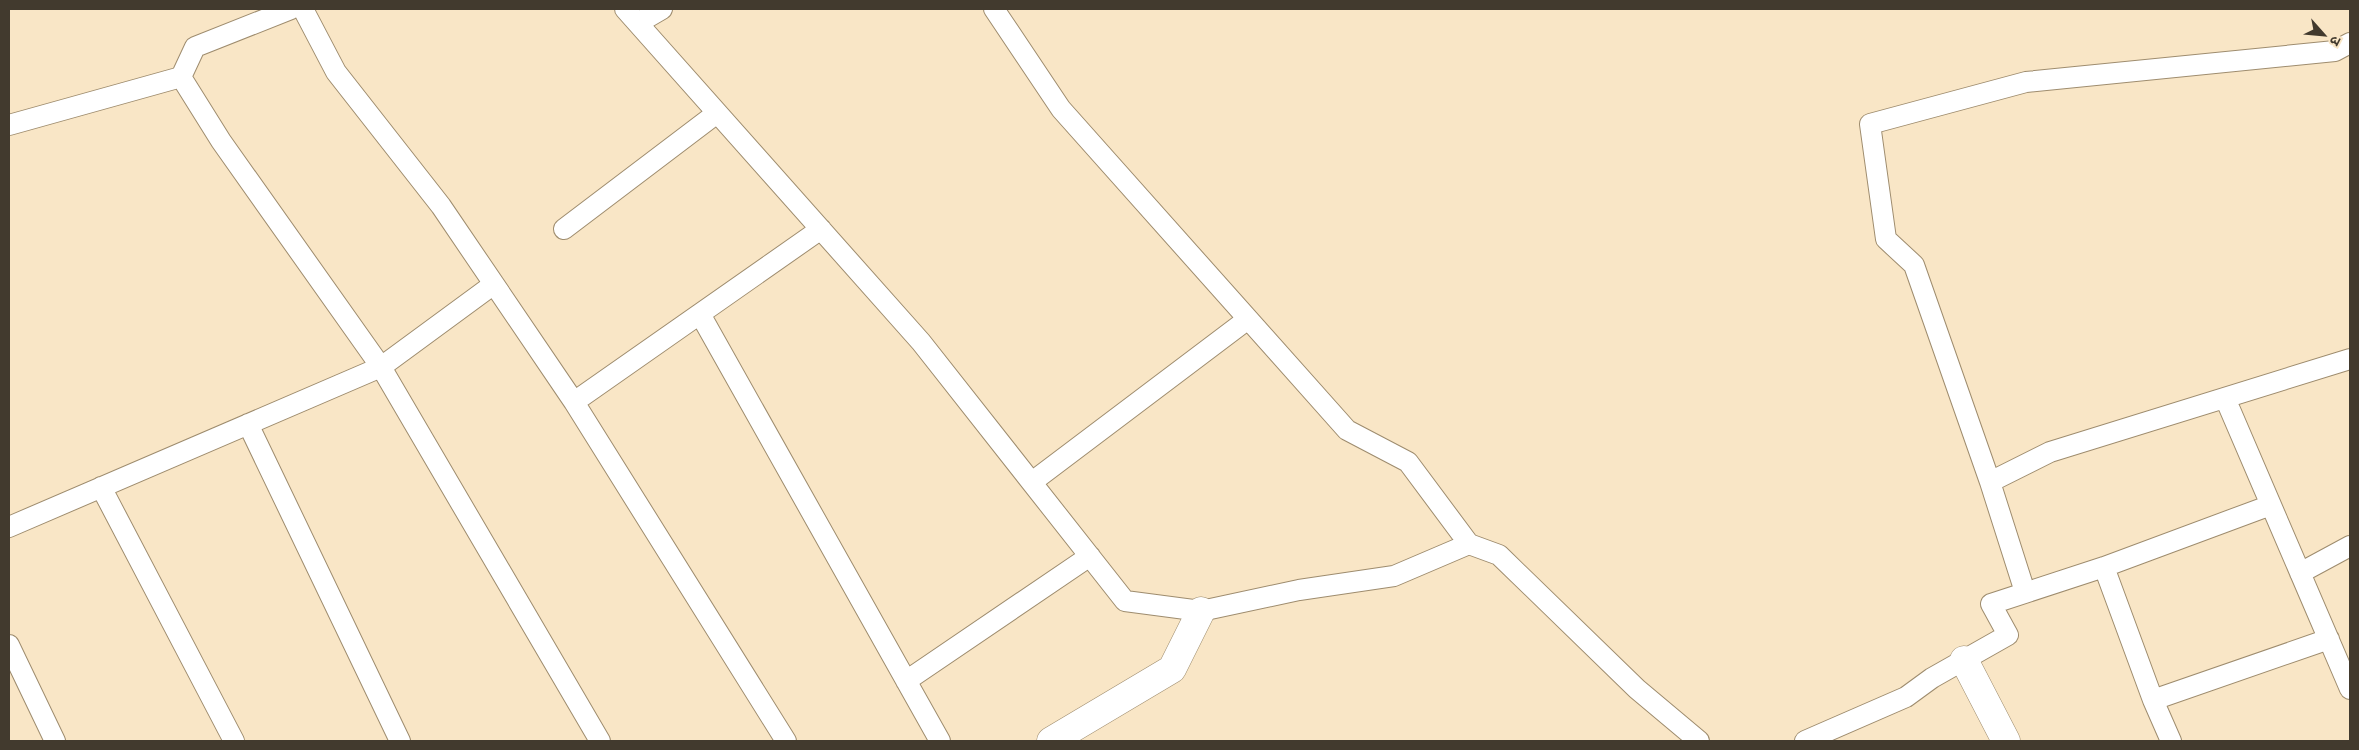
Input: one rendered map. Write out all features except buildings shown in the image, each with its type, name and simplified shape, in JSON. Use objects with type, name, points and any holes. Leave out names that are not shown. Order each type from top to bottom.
[{"type":"street","points":[[1051,741],[1172,669],[1201,611]]},
{"type":"street","points":[[1964,660],[2006,741]]},
{"type":"lane","points":[[9,126],[181,76],[194,47],[291,9]]},
{"type":"lane","points":[[303,9],[336,72],[441,206],[574,402],[786,741]]},
{"type":"lane","points":[[662,9],[631,16],[921,342],[1126,601],[1201,611],[1299,590],[1394,576],[1469,544]]},
{"type":"lane","points":[[994,9],[1061,109],[1347,430],[1408,462],[1469,544],[1499,555],[1637,689],[1699,741]]},
{"type":"lane","points":[[2025,592],[1990,482],[1914,265],[1886,239],[1870,124],[2026,82],[2335,51],[2350,43]]},
{"type":"lane","points":[[181,76],[221,141],[381,367],[600,741]]},
{"type":"lane","points":[[564,229],[717,113]]},
{"type":"lane","points":[[574,402],[821,229]]},
{"type":"lane","points":[[9,527],[381,367],[494,284]]},
{"type":"lane","points":[[700,314],[940,741]]},
{"type":"lane","points":[[1032,482],[1248,319]]},
{"type":"lane","points":[[1990,482],[2050,452],[2350,359]]},
{"type":"lane","points":[[2224,398],[2350,689]]},
{"type":"lane","points":[[248,424],[400,741]]},
{"type":"lane","points":[[101,487],[234,741]]},
{"type":"lane","points":[[1805,741],[1906,697],[1932,678],[2008,635],[1991,604],[2104,567],[2271,505]]},
{"type":"lane","points":[[2300,573],[2350,546]]},
{"type":"lane","points":[[906,681],[1090,556]]},
{"type":"lane","points":[[2104,567],[2153,700],[2171,741]]},
{"type":"lane","points":[[2153,700],[2329,639]]},
{"type":"lane","points":[[9,645],[55,741]]}]
